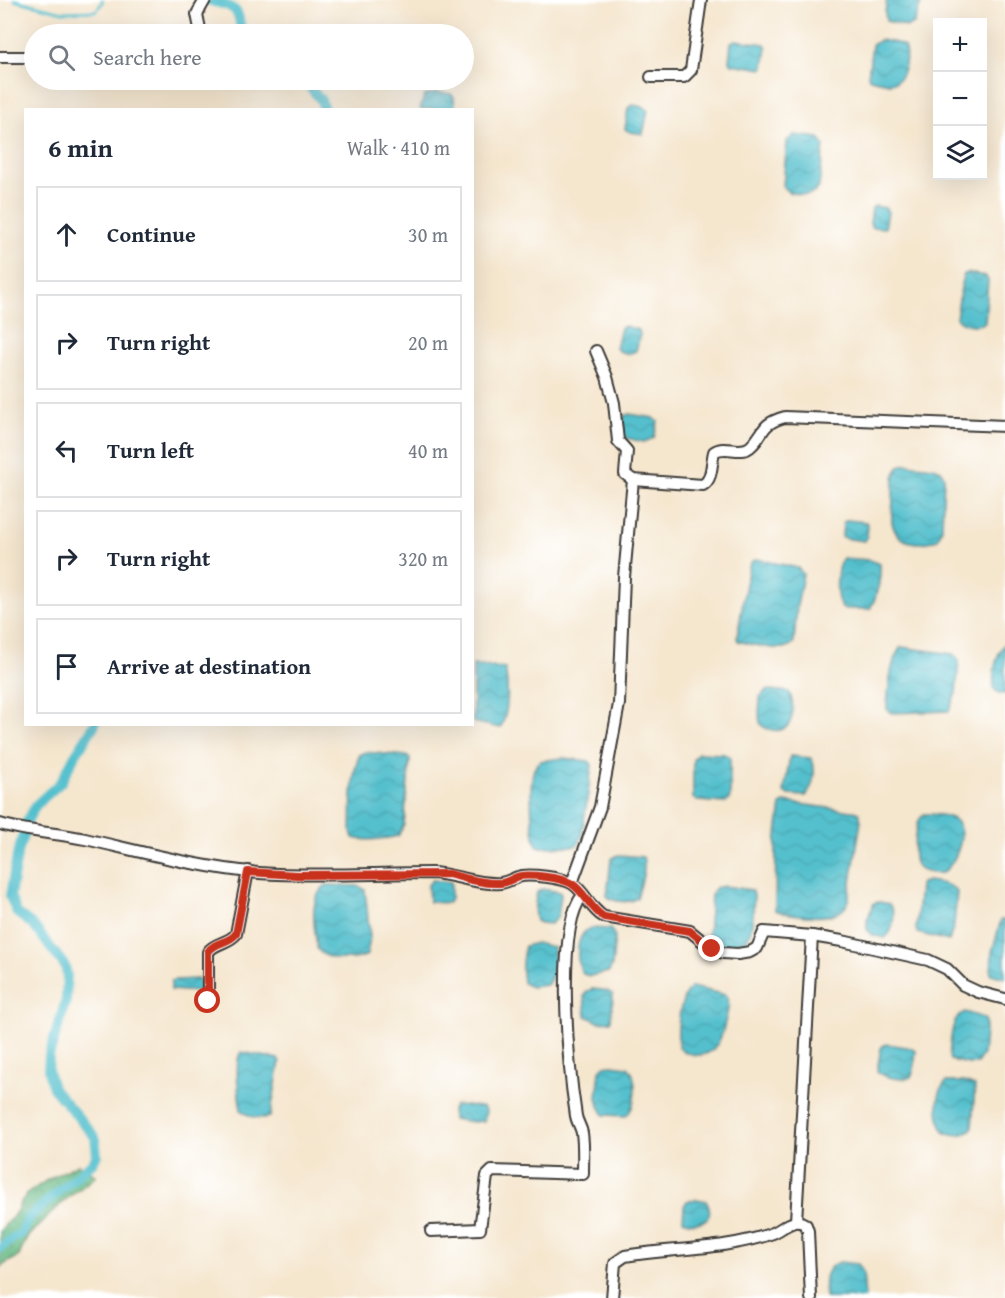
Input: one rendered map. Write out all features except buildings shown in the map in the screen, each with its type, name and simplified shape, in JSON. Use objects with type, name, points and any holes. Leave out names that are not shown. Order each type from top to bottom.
[{"type":"street","points":[[651,77],[684,77],[690,70],[700,0]]},
{"type":"street","points":[[199,24],[197,14],[203,3]]},
{"type":"street","points":[[0,57],[24,57]]},
{"type":"street","points":[[596,351],[608,377],[614,403],[618,441],[627,451],[625,474],[633,480],[703,485],[708,482],[714,452],[718,449],[744,450],[750,446],[766,425],[785,417],[1005,426]]},
{"type":"street","points":[[572,883],[600,807],[619,704],[624,576],[633,480]]},
{"type":"street","points":[[0,824],[35,832],[63,835],[213,868],[248,872],[297,875],[449,874],[499,883],[511,881],[518,876],[534,876],[572,883],[596,913],[604,917],[690,931],[712,949],[723,952],[738,954],[750,952],[757,948],[764,932],[812,936],[927,960],[947,969],[963,985],[978,992],[1005,999]]},
{"type":"street","points":[[208,1001],[208,952],[236,934],[248,872]]},
{"type":"street","points":[[431,1231],[476,1231],[480,1229],[487,1176],[492,1171],[583,1174],[582,1134],[576,1116],[569,1054],[567,975],[571,921],[574,908],[583,895]]},
{"type":"street","points":[[796,1221],[812,936]]},
{"type":"street","points":[[612,1298],[615,1263],[625,1256],[754,1239],[780,1230],[796,1221],[802,1221],[808,1231],[811,1298]]},
{"type":"green space","points":[[78,1164],[96,1176],[64,1201],[27,1237],[19,1256],[0,1267],[0,1231],[17,1211],[20,1203],[27,1194],[47,1180]]},
{"type":"water","points":[[887,0],[922,0],[914,24],[907,27],[886,21]]},
{"type":"water","points":[[735,40],[765,44],[767,48],[762,69],[732,64],[729,61],[731,43]]},
{"type":"water","points":[[880,40],[904,46],[905,66],[896,82],[870,79],[868,76],[872,45]]},
{"type":"water","points":[[437,92],[451,94],[454,97],[455,108],[420,108],[424,96]]},
{"type":"water","points":[[632,105],[648,110],[643,134],[625,129],[628,108]]},
{"type":"water","points":[[794,135],[819,138],[824,146],[819,187],[813,193],[788,192],[783,186],[787,141]]},
{"type":"water","points":[[875,206],[885,208],[888,212],[885,228],[872,227],[870,224],[872,208]]},
{"type":"water","points":[[967,273],[985,276],[988,280],[985,322],[978,325],[966,324],[956,318],[963,275]]},
{"type":"water","points":[[625,326],[639,330],[640,335],[636,351],[628,354],[616,348],[621,328]]},
{"type":"water","points":[[629,414],[654,418],[658,422],[654,438],[644,442],[621,437],[624,416]]},
{"type":"water","points":[[906,464],[934,467],[941,470],[944,477],[942,528],[938,539],[924,543],[910,542],[894,530],[892,519],[894,481],[899,466]]},
{"type":"water","points":[[847,520],[866,522],[867,537],[864,541],[842,536],[843,523]]},
{"type":"water","points":[[843,558],[870,560],[880,564],[878,587],[870,609],[843,609],[840,605],[837,576]]},
{"type":"water","points":[[756,559],[798,568],[803,574],[794,642],[790,646],[768,648],[738,641],[748,571],[750,563]]},
{"type":"water","points":[[1005,643],[1005,694],[994,689],[994,671],[997,658]]},
{"type":"water","points":[[901,647],[953,654],[959,660],[956,693],[949,711],[892,713],[887,709],[892,667]]},
{"type":"water","points":[[474,665],[505,668],[507,707],[500,728],[474,722]]},
{"type":"water","points":[[767,690],[789,692],[791,696],[793,706],[791,721],[782,730],[767,729],[761,725],[760,697]]},
{"type":"water","points":[[365,752],[407,756],[410,759],[404,825],[398,836],[370,840],[353,838],[351,832],[353,782],[360,754]]},
{"type":"water","points":[[698,753],[724,754],[730,757],[730,798],[726,803],[697,801],[693,798],[693,760]]},
{"type":"water","points":[[790,756],[812,758],[814,778],[806,796],[788,795],[784,792]]},
{"type":"water","points":[[563,758],[589,761],[592,765],[582,835],[575,846],[537,846],[531,808],[534,769],[540,761]]},
{"type":"water","points":[[784,802],[859,812],[861,821],[848,901],[837,913],[827,916],[804,916],[775,910],[776,842],[781,805]]},
{"type":"water","points":[[924,814],[950,817],[958,824],[961,838],[959,847],[952,863],[942,873],[924,871],[919,868],[914,859],[917,827]]},
{"type":"water","points":[[618,855],[643,857],[643,878],[637,898],[634,900],[617,901],[607,896],[611,859]]},
{"type":"water","points":[[432,880],[451,882],[451,898],[448,903],[429,902],[428,885]]},
{"type":"water","points":[[928,881],[948,885],[957,892],[954,925],[949,941],[917,933],[920,885]]},
{"type":"water","points":[[326,885],[359,886],[365,890],[370,937],[367,955],[340,959],[326,956],[317,948],[314,906],[320,891]]},
{"type":"water","points":[[724,886],[752,890],[754,895],[751,929],[744,942],[737,945],[719,944],[708,936],[711,895],[715,888]]},
{"type":"water","points":[[542,889],[560,892],[561,895],[558,916],[551,924],[540,923],[535,918],[537,892]]},
{"type":"water","points":[[874,903],[889,904],[894,917],[892,927],[885,938],[872,935],[867,929],[867,920]]},
{"type":"water","points":[[1001,920],[1005,920],[1005,978],[991,974],[992,952]]},
{"type":"water","points":[[591,928],[610,929],[615,936],[612,966],[609,972],[590,976],[583,974],[580,968],[578,948],[582,936]]},
{"type":"water","points":[[536,943],[553,947],[554,966],[547,985],[531,987],[523,983],[522,960],[525,946]]},
{"type":"water","points":[[198,979],[199,992],[171,990],[171,981]]},
{"type":"water","points":[[692,987],[726,995],[729,1005],[717,1045],[705,1054],[691,1054],[679,1048],[678,1024],[681,1006]]},
{"type":"water","points":[[592,989],[606,991],[613,995],[611,1021],[599,1022],[586,1016],[584,996]]},
{"type":"water","points":[[965,1012],[984,1018],[986,1022],[983,1054],[977,1063],[969,1064],[950,1060],[949,1056],[954,1024],[956,1019]]},
{"type":"water","points":[[888,1044],[912,1048],[916,1051],[911,1077],[894,1078],[877,1071],[881,1048]]},
{"type":"water","points":[[241,1052],[278,1059],[280,1062],[270,1117],[254,1117],[241,1110],[237,1071]]},
{"type":"water","points":[[603,1066],[628,1067],[635,1084],[634,1099],[630,1112],[626,1116],[604,1115],[599,1106],[597,1097],[600,1071]]},
{"type":"water","points":[[946,1082],[964,1082],[975,1086],[972,1128],[963,1134],[945,1133],[942,1128],[938,1114],[938,1100]]},
{"type":"water","points":[[455,1105],[483,1107],[486,1111],[484,1121],[453,1119],[452,1110]]},
{"type":"water","points":[[697,1199],[706,1201],[710,1213],[708,1217],[695,1223],[683,1220],[684,1206],[687,1201]]},
{"type":"water","points":[[840,1262],[858,1264],[863,1272],[865,1298],[825,1298],[825,1276],[830,1268]]},
{"type":"waterway","points":[[14,0],[63,12],[96,11],[102,0]]},
{"type":"waterway","points":[[208,0],[236,11],[240,24]]},
{"type":"waterway","points":[[312,90],[321,100],[323,108]]},
{"type":"waterway","points":[[0,1248],[22,1232],[28,1218],[93,1162],[97,1155],[95,1137],[53,1088],[48,1071],[49,1056],[66,1000],[65,966],[33,925],[17,913],[10,896],[17,856],[28,819],[36,805],[61,782],[94,726]]},
{"type":"route","points":[[208,1001],[208,952],[219,943],[232,939],[236,934],[248,872],[297,875],[432,873],[499,883],[511,881],[518,876],[557,879],[572,883],[596,913],[604,917],[690,931],[712,949]]}]
